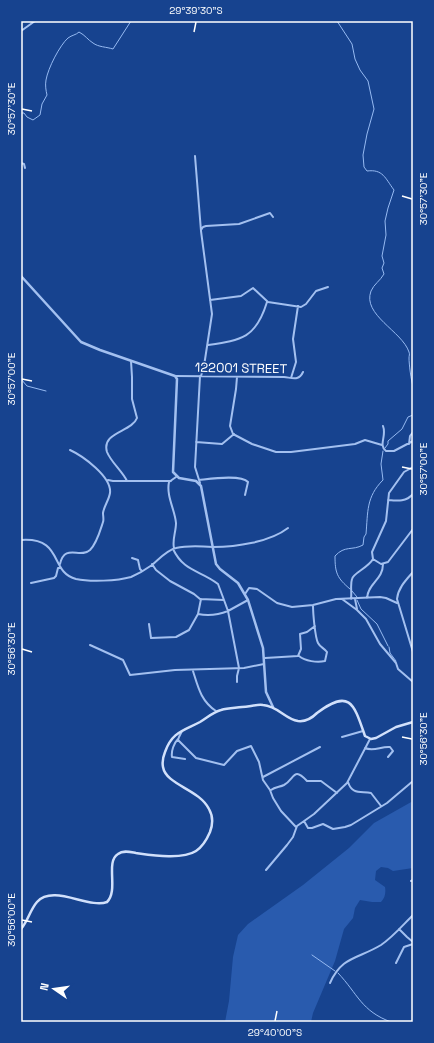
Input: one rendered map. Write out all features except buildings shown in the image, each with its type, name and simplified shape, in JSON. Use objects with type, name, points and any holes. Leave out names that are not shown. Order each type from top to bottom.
[{"type":"main road","points":[[21,929],[37,902],[46,897],[58,896],[101,903],[107,902],[111,896],[113,863],[118,853],[184,855],[195,852],[199,849],[210,831],[212,821],[211,813],[208,806],[199,796],[172,780],[166,774],[162,766],[163,756],[168,743],[174,735],[216,712],[225,709],[258,705],[273,707],[295,720],[303,721],[311,718],[334,703],[346,701],[352,705],[365,736],[370,739],[376,738],[403,724],[413,722]]},
{"type":"street","points":[[21,31],[34,21]]},
{"type":"street","points":[[195,156],[201,231],[212,317],[201,376],[195,467],[218,567],[238,583],[248,600],[264,648],[266,692],[273,707]]},
{"type":"street","points":[[21,164],[24,164],[25,168]]},
{"type":"street","points":[[201,231],[203,227],[206,226],[240,224],[270,214],[273,217]]},
{"type":"street","name":"122001 STREET","points":[[21,276],[80,342],[175,376],[300,378],[303,372]]},
{"type":"street","points":[[210,300],[241,296],[253,288],[268,302],[301,306],[306,304],[316,291],[328,287]]},
{"type":"street","points":[[208,345],[238,339],[248,335],[260,322],[268,302]]},
{"type":"street","points":[[291,378],[296,362],[293,339],[298,306]]},
{"type":"street","points":[[127,481],[123,473],[109,456],[107,448],[113,435],[128,429],[137,420],[138,415],[132,399],[131,361]]},
{"type":"street","name":"122001 STREET","points":[[175,376],[178,382],[173,472],[176,477]]},
{"type":"street","points":[[236,377],[236,389],[230,426],[234,434],[252,444],[276,452],[291,452],[355,444],[365,440],[382,445]]},
{"type":"street","points":[[383,426],[385,433],[382,445],[384,450],[391,452],[413,441]]},
{"type":"street","points":[[409,444],[410,436],[413,432]]},
{"type":"street","points":[[196,442],[222,444],[234,434]]},
{"type":"street","points":[[70,450],[92,465],[106,479],[112,481],[170,481],[176,477],[199,482],[231,478],[244,479],[248,482],[245,495]]},
{"type":"street","points":[[413,467],[406,470],[390,490],[386,521],[372,552],[373,558],[378,563],[383,564],[388,562],[413,529]]},
{"type":"street","points":[[31,583],[54,578],[65,555],[73,552],[86,552],[94,544],[103,522],[104,510],[110,492],[106,479]]},
{"type":"street","points":[[170,481],[168,484],[169,493],[176,521],[173,549],[178,559],[184,565],[218,584],[228,611],[239,668],[237,682]]},
{"type":"street","points":[[388,500],[404,500],[413,494]]},
{"type":"street","points":[[21,540],[37,541],[47,546],[52,550],[60,566],[70,577],[80,580],[130,577],[142,571],[173,549],[203,546],[213,547],[266,539],[279,534],[288,528]]},
{"type":"street","points":[[132,558],[138,560],[142,571]]},
{"type":"street","points":[[351,599],[352,577],[366,568],[373,558]]},
{"type":"street","points":[[152,564],[156,570],[170,581],[201,599],[224,600]]},
{"type":"street","points":[[367,598],[369,589],[382,573],[383,564]]},
{"type":"street","points":[[413,572],[398,592],[397,603],[413,652]]},
{"type":"street","points":[[245,595],[248,589],[257,589],[272,600],[282,605],[292,607],[313,605],[333,599],[384,597],[397,603]]},
{"type":"street","points":[[149,624],[151,638],[176,637],[189,630],[198,614],[201,599]]},
{"type":"street","points":[[341,599],[357,610],[370,624],[380,644],[396,663],[398,669],[413,682]]},
{"type":"street","points":[[355,599],[357,610]]},
{"type":"street","points":[[198,614],[212,615],[228,611],[248,600]]},
{"type":"street","points":[[265,658],[298,656],[316,663],[325,661],[328,654],[317,640],[313,605]]},
{"type":"street","points":[[298,656],[301,645],[300,634],[307,632],[315,626]]},
{"type":"street","points":[[90,645],[123,660],[130,675],[170,670],[239,668],[265,664]]},
{"type":"street","points":[[192,670],[198,690],[203,699],[216,712]]},
{"type":"street","points":[[183,730],[174,746],[172,756],[185,759]]},
{"type":"street","points":[[342,737],[363,731]]},
{"type":"street","points":[[178,739],[196,758],[222,765],[224,765],[237,751],[251,746],[259,762],[262,777],[276,803],[296,827]]},
{"type":"street","points":[[266,870],[287,846],[293,837],[296,827],[348,782],[370,739]]},
{"type":"street","points":[[262,777],[320,747]]},
{"type":"street","points":[[365,748],[371,750],[380,747],[390,747],[393,751],[388,757]]},
{"type":"street","points":[[270,790],[285,784],[297,773],[307,781],[319,780],[324,782],[337,793]]},
{"type":"street","points":[[304,821],[308,828],[323,824],[333,829],[345,827],[387,802],[413,781]]},
{"type":"street","points":[[348,782],[349,786],[354,791],[360,793],[371,793],[380,806]]},
{"type":"street","points":[[330,983],[333,975],[341,966],[382,944],[413,915]]},
{"type":"street","points":[[396,963],[404,947],[413,943],[400,928]]},
{"type":"shaded area","points":[[413,801],[413,868],[393,871],[388,868],[381,867],[376,871],[375,880],[385,887],[384,897],[381,902],[360,900],[355,908],[353,918],[344,929],[335,961],[313,1013],[311,1022],[225,1022],[229,1001],[233,957],[238,935],[248,924],[303,885],[349,848],[374,823]]},
{"type":"waterway","points":[[21,113],[24,113],[27,117],[33,120],[40,115],[42,104],[47,95],[46,82],[49,69],[58,51],[68,38],[79,32],[91,42],[113,49],[131,21]]},
{"type":"waterway","points":[[337,21],[352,44],[355,59],[360,70],[368,81],[374,109],[363,155],[364,167],[367,171],[377,171],[383,175],[394,190],[385,221],[386,235],[382,256],[384,263],[382,268],[384,274],[372,289],[370,300],[372,308],[377,315],[405,344],[409,352],[413,386]]},
{"type":"waterway","points":[[21,379],[27,386],[46,391]]},
{"type":"waterway","points":[[385,448],[388,441],[402,429],[408,417],[413,415]]},
{"type":"waterway","points":[[350,589],[342,582],[336,571],[335,556],[342,550],[363,545],[366,534],[369,505],[373,493],[383,480],[381,464],[383,451]]},
{"type":"waterway","points":[[352,591],[357,597]]},
{"type":"waterway","points":[[357,600],[361,609],[377,624],[388,646]]},
{"type":"waterway","points":[[389,647],[390,653],[396,661]]},
{"type":"waterway","points":[[312,955],[335,971]]},
{"type":"waterway","points":[[338,973],[366,1007],[381,1018],[391,1022]]}]
